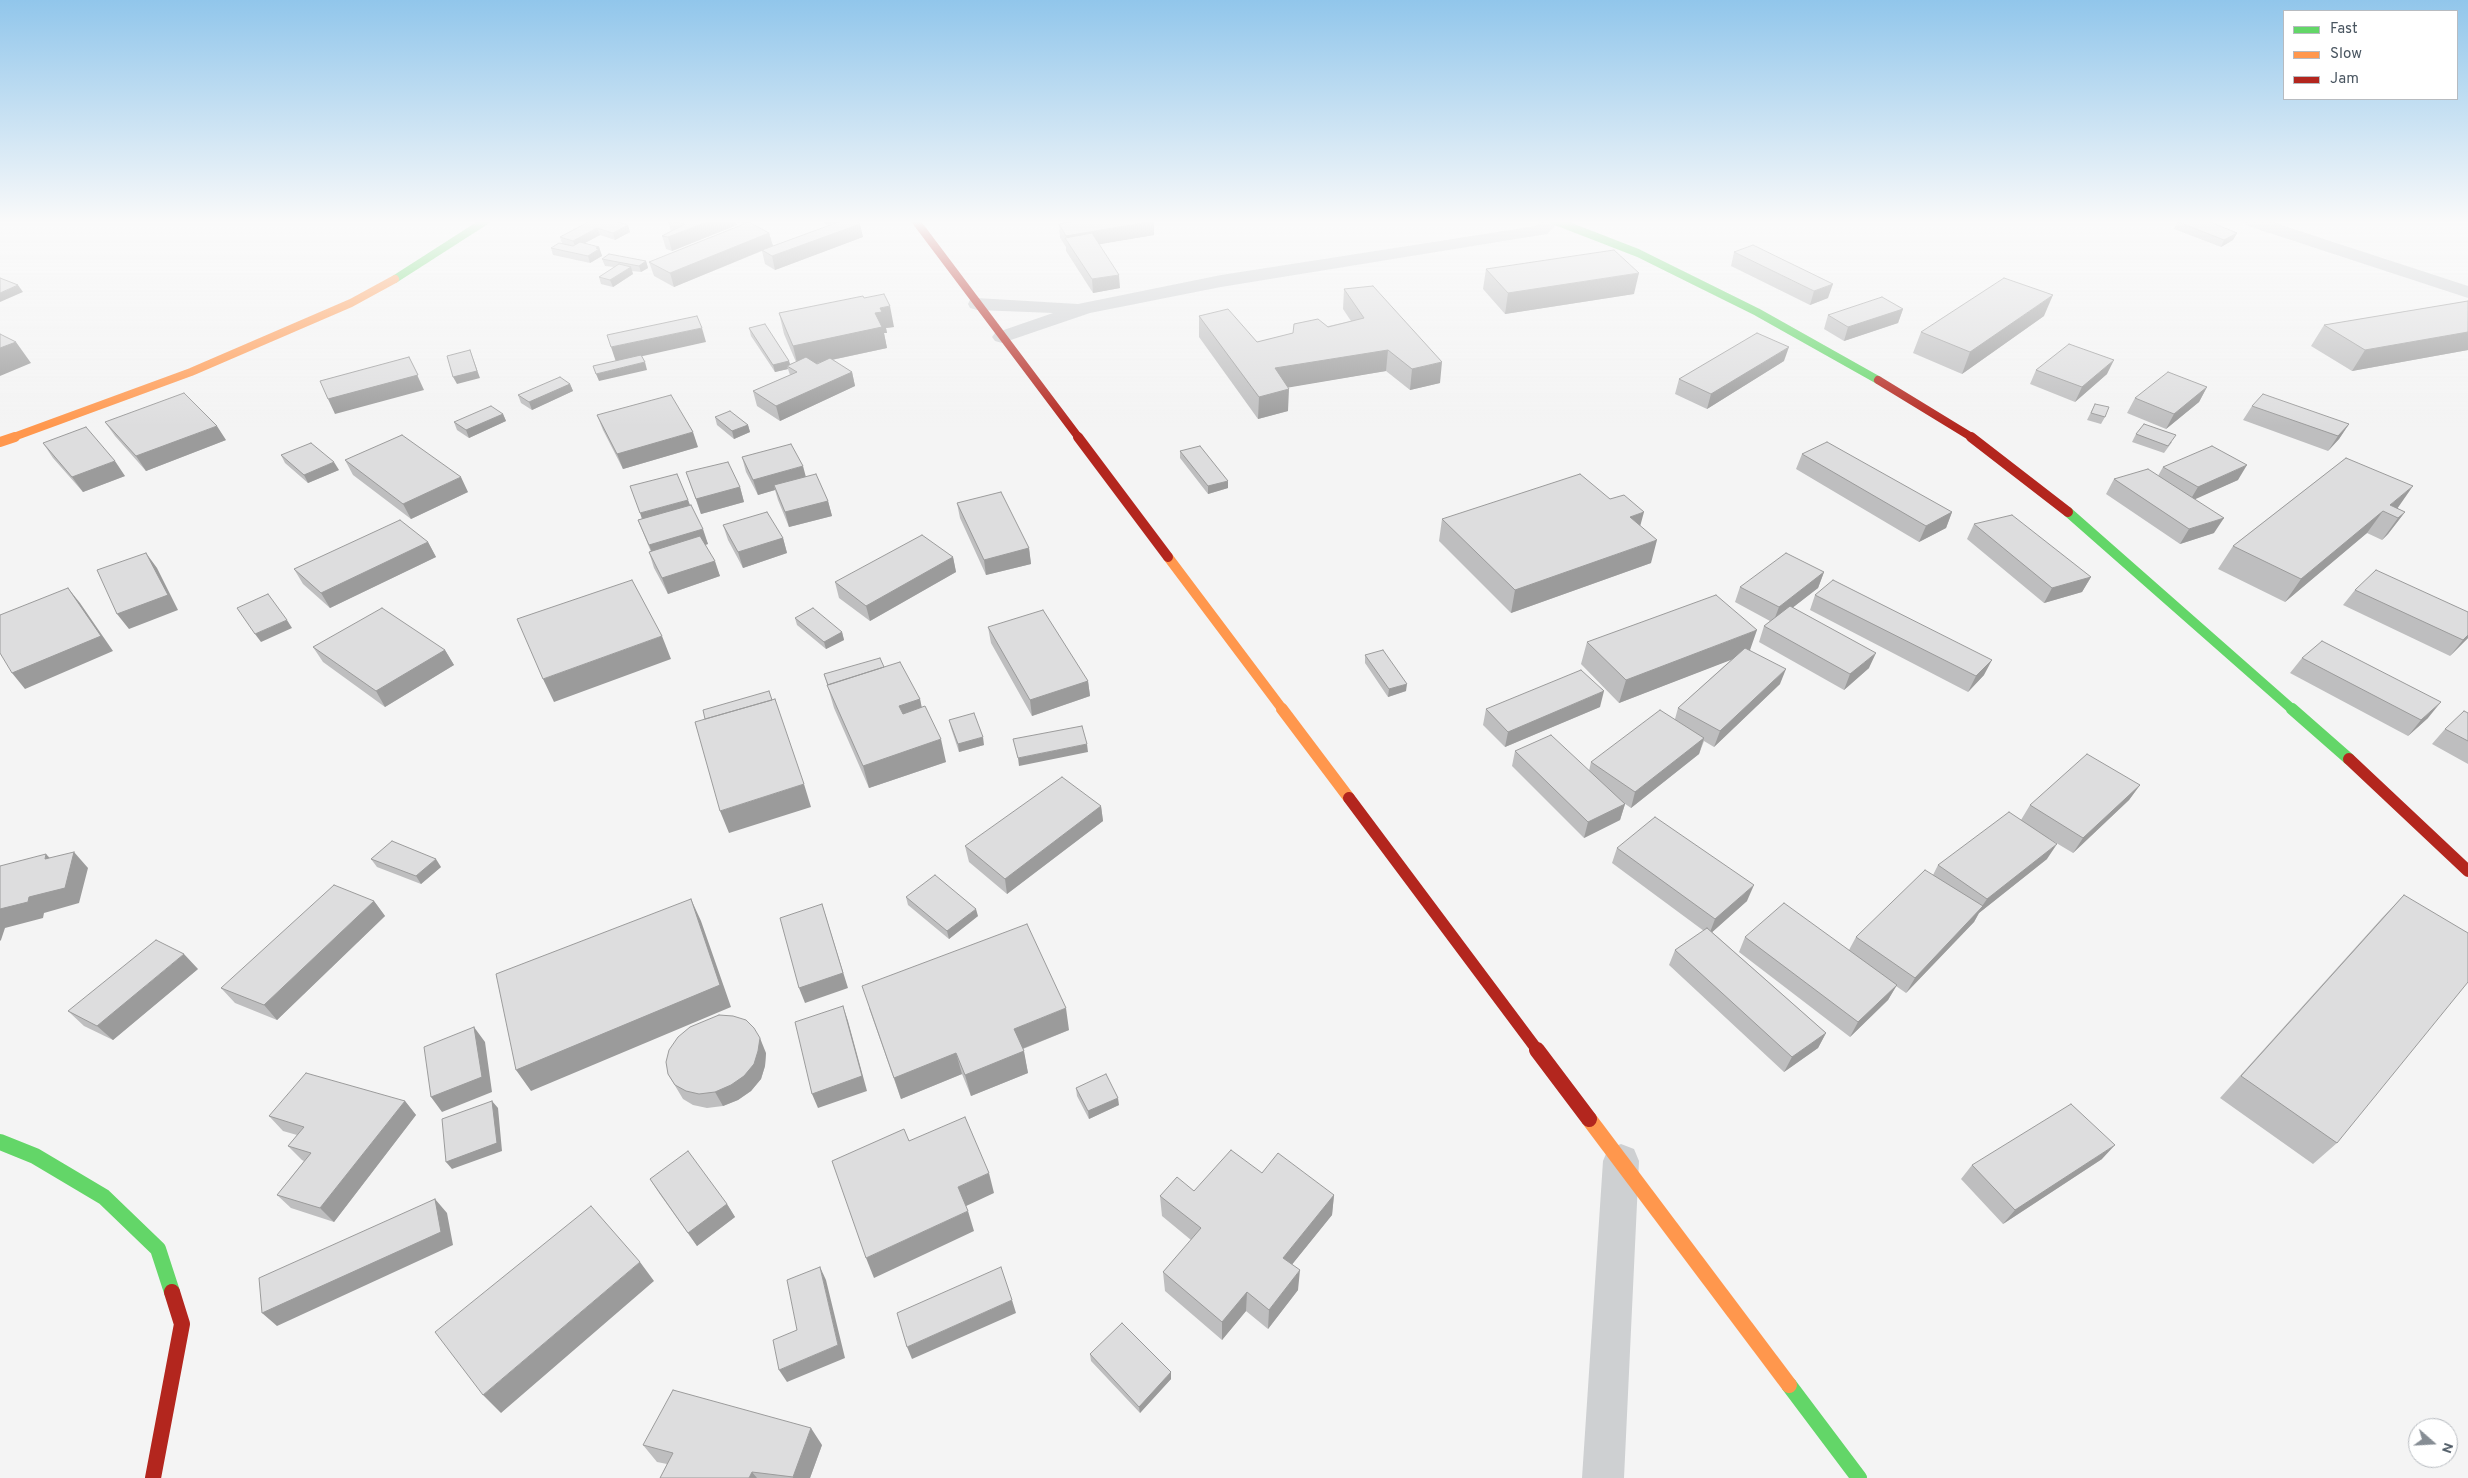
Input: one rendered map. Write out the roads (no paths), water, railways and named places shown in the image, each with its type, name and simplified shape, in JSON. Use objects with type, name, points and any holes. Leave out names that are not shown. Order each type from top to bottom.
[{"type":"street","points":[[0,442],[191,372],[351,303],[376,289]]},
{"type":"street","points":[[966,289],[1859,1478]]},
{"type":"street","points":[[1002,337],[1085,308],[1181,289]]},
{"type":"street","points":[[1711,289],[1757,312],[1898,391],[1975,439],[2055,501],[2133,566],[2384,790],[2468,871]]},
{"type":"street","points":[[977,304],[1085,308]]},
{"type":"street","points":[[0,1142],[35,1156],[104,1197],[158,1249],[182,1324],[153,1478]]},
{"type":"street","points":[[1603,1478],[1621,1161]]}]
